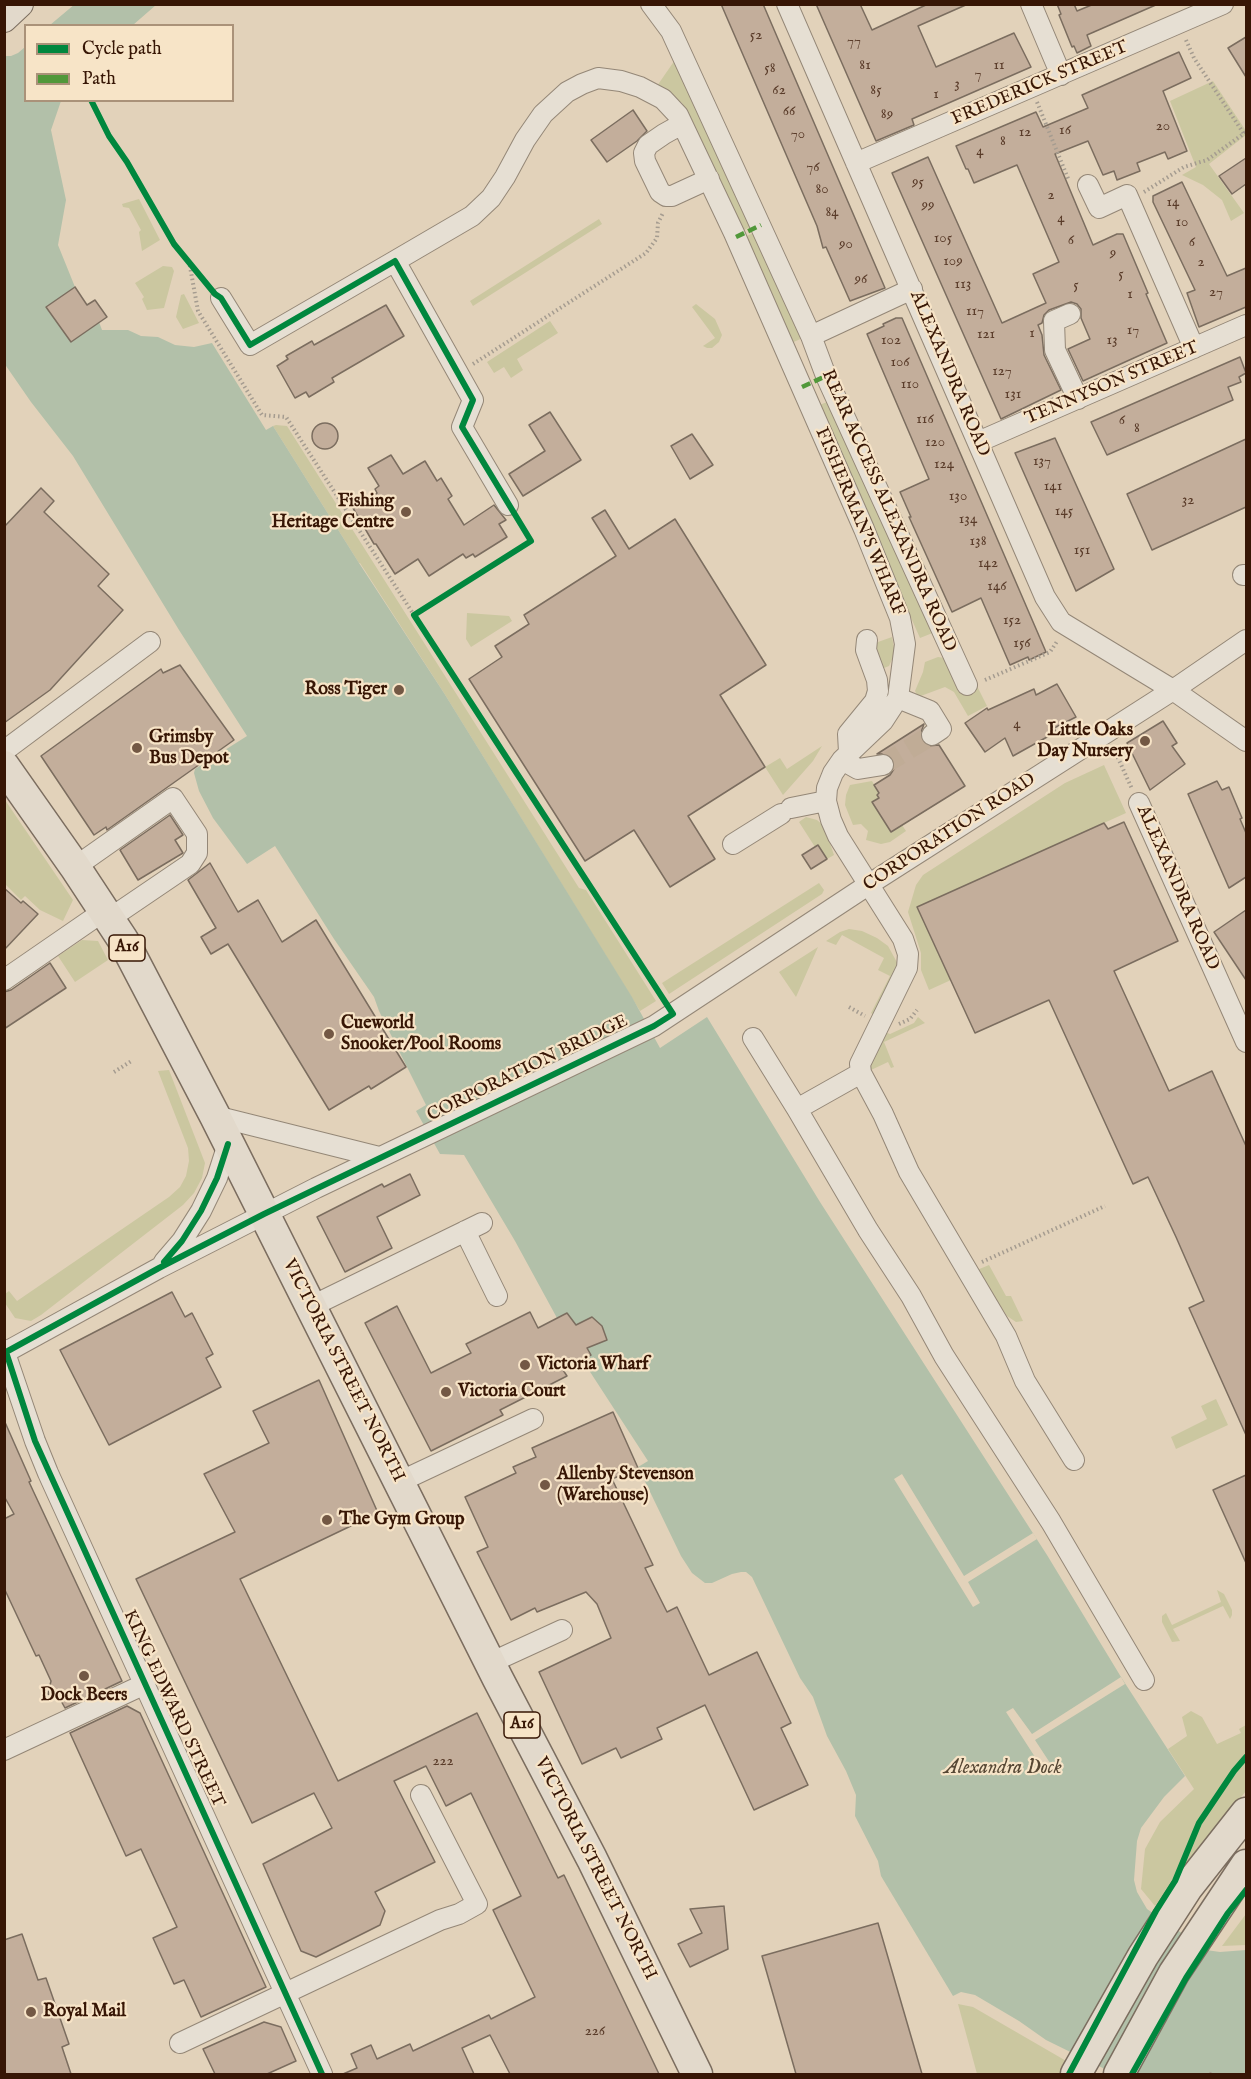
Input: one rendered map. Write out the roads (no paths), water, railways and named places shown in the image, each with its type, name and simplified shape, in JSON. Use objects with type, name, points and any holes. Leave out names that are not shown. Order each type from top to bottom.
[{"type":"highway","name":"A16","points":[[4,766],[123,940],[264,1214]]},
{"type":"highway","name":"VICTORIA STREET NORTH","points":[[264,1214],[591,1859],[697,2074]]},
{"type":"highway","points":[[1076,2074],[1138,1965],[1187,1888],[1246,1813]]},
{"type":"highway","points":[[1119,2074],[1174,1973],[1246,1865]]},
{"type":"main road","points":[[4,19],[20,4]]},
{"type":"street","name":"REAR ACCESS ALEXANDRA ROAD","points":[[651,4],[671,31],[967,685]]},
{"type":"street","name":"ALEXANDRA ROAD","points":[[787,4],[1045,597],[1061,622],[1173,690],[1246,741]]},
{"type":"street","points":[[1031,4],[1061,75]]},
{"type":"street","name":"FREDERICK STREET","points":[[856,163],[1223,4]]},
{"type":"street","name":"FISHERMAN'S WHARF","points":[[221,298],[250,345],[472,216],[491,198],[543,114],[567,92],[598,78],[621,81],[640,87],[663,99],[678,115],[709,179],[850,496],[900,618],[905,644],[898,698],[883,721],[846,756],[830,780],[826,801]]},
{"type":"street","points":[[682,124],[648,145],[644,153],[645,161],[660,192],[666,196],[672,196],[709,179]]},
{"type":"street","points":[[1088,184],[1099,208],[1127,195],[1194,348]]},
{"type":"street","points":[[395,261],[473,400],[462,427],[508,505]]},
{"type":"street","points":[[811,336],[912,289]]},
{"type":"street","points":[[1070,314],[1054,321],[1054,350],[1078,399]]},
{"type":"street","name":"TENNYSON STREET","points":[[978,442],[1246,326]]},
{"type":"street","points":[[867,640],[866,650],[877,680],[878,691],[875,701],[848,734],[846,756],[858,770],[884,765]]},
{"type":"street","name":"CORPORATION ROAD","points":[[654,1026],[868,885],[1106,734],[1246,640]]},
{"type":"street","points":[[4,751],[150,642]]},
{"type":"street","points":[[898,698],[930,711],[941,729],[932,735]]},
{"type":"street","points":[[4,980],[190,864],[197,853],[197,834],[173,798],[75,867]]},
{"type":"street","points":[[733,844],[786,811],[826,801],[838,836],[903,939],[908,954],[907,968],[860,1064],[861,1073],[883,1114],[909,1172],[969,1270],[1006,1336],[1025,1381],[1074,1460]]},
{"type":"street","name":"ALEXANDRA ROAD","points":[[1139,803],[1246,1042]]},
{"type":"street","name":"CORPORATION BRIDGE","points":[[5,1352],[264,1214],[654,1026]]},
{"type":"street","points":[[753,1038],[868,1230],[911,1296],[944,1356],[1051,1522],[1144,1680]]},
{"type":"street","points":[[797,1109],[861,1073]]},
{"type":"street","points":[[215,1116],[379,1157]]},
{"type":"street","points":[[159,1268],[182,1241],[201,1211],[217,1178],[228,1144]]},
{"type":"street","points":[[310,1307],[473,1227],[497,1296]]},
{"type":"street","name":"KING EDWARD STREET","points":[[5,1352],[34,1442],[322,2074]]},
{"type":"street","points":[[399,1482],[533,1419]]},
{"type":"street","points":[[490,1663],[562,1630]]},
{"type":"street","points":[[4,1750],[26,1742],[145,1684]]},
{"type":"street","points":[[180,2043],[477,1904],[421,1795]]},
{"type":"water","points":[[75,4],[156,4],[134,24],[51,24]]},
{"type":"water","name":"Alexandra Dock","points":[[24,48],[24,102],[61,102],[51,130],[66,200],[58,245],[75,287],[47,307],[71,342],[99,322],[102,330],[128,330],[141,336],[158,337],[175,345],[194,347],[212,343],[266,430],[273,426],[444,693],[632,997],[660,1048],[707,1017],[820,1202],[1047,1555],[1121,1677],[1185,1776],[1164,1797],[1141,1828],[1137,1841],[1134,1880],[1137,1892],[1147,1909],[1206,1950],[1220,1952],[1246,1950],[1246,2074],[1115,2074],[1046,2040],[975,1995],[961,1992],[953,1996],[881,1876],[878,1861],[855,1816],[856,1795],[846,1771],[827,1736],[813,1697],[800,1678],[752,1577],[746,1572],[741,1572],[712,1583],[705,1583],[692,1573],[681,1556],[638,1467],[648,1461],[583,1361],[591,1355],[587,1348],[607,1340],[602,1326],[592,1317],[576,1325],[567,1313],[557,1318],[464,1155],[440,1154],[416,1111],[426,1105],[374,997],[275,846],[247,864],[213,818],[199,791],[195,769],[247,736],[179,630],[73,456],[4,363],[5,56],[18,53]]},
{"type":"tunnel","points":[[883,765],[932,735]]},
{"type":"place","name":"Fishing Heritage Centre","points":[[406,512]]},
{"type":"place","name":"Ross Tiger","points":[[399,690]]},
{"type":"place","name":"Little Oaks Day Nursery","points":[[1145,741]]},
{"type":"place","name":"Grimsby Bus Depot","points":[[137,748]]},
{"type":"place","name":"Cueworld Snooker/Pool Rooms","points":[[329,1034]]},
{"type":"place","name":"Victoria Wharf","points":[[525,1365]]},
{"type":"place","name":"Victoria Court","points":[[446,1392]]},
{"type":"place","name":"Allenby Stevenson (Warehouse)","points":[[545,1485]]},
{"type":"place","name":"The Gym Group","points":[[327,1520]]},
{"type":"place","name":"Dock Beers","points":[[84,1676]]},
{"type":"place","name":"Royal Mail","points":[[31,2012]]}]
